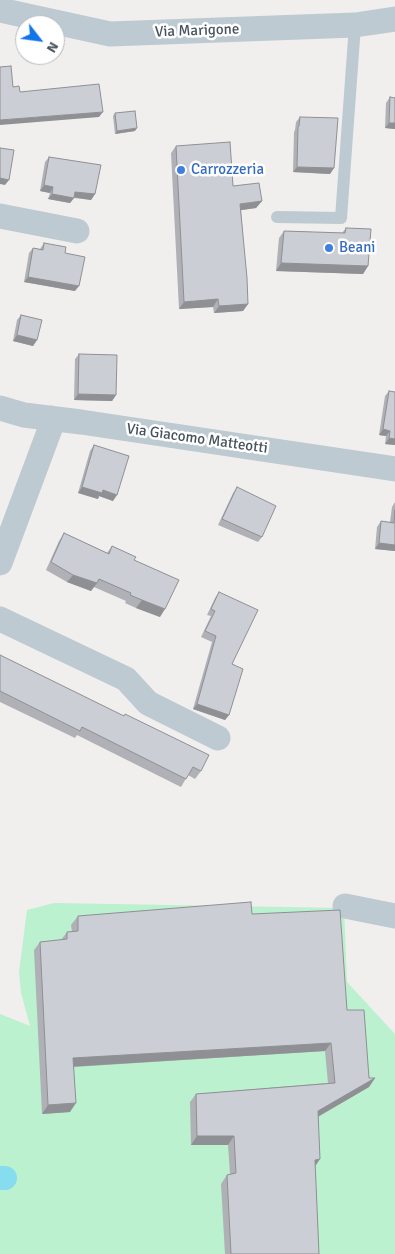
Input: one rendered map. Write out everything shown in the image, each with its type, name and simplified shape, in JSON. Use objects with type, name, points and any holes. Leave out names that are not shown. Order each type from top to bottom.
[{"type":"street","name":"Via Marigone","points":[[0,10],[110,34],[355,25],[395,19]]},
{"type":"street","points":[[0,216],[77,231]]},
{"type":"street","name":"Via Giacomo Matteotti","points":[[0,408],[24,415],[395,469]]},
{"type":"street","points":[[0,562],[50,430],[51,418]]},
{"type":"street","points":[[0,619],[126,679],[148,703],[218,738]]},
{"type":"street","points":[[345,906],[395,916]]},
{"type":"lane","points":[[277,217],[341,218],[355,25]]},
{"type":"green space","points":[[54,903],[344,908],[347,982],[395,1034],[395,1254],[0,1254],[0,1014],[30,1026],[21,993],[19,972],[27,910]]},
{"type":"building","points":[[11,66],[13,87],[19,86],[20,92],[99,84],[103,112],[0,120],[0,67]]},
{"type":"building","points":[[390,97],[395,98],[395,123],[389,123]]},
{"type":"building","points":[[135,111],[137,128],[117,131],[115,113]]},
{"type":"building","points":[[300,117],[338,118],[334,168],[297,167]]},
{"type":"building","points":[[230,142],[233,186],[259,183],[262,201],[240,204],[248,304],[219,306],[218,299],[184,302],[176,146]]},
{"type":"building","points":[[0,148],[14,150],[9,180],[0,178]]},
{"type":"building","points":[[49,157],[101,165],[95,194],[75,192],[74,198],[52,194],[53,187],[44,185]]},
{"type":"building","points":[[346,228],[371,229],[368,266],[281,263],[284,231],[345,233]]},
{"type":"building","points":[[44,243],[66,247],[65,253],[85,257],[79,286],[28,277],[33,248],[43,250]]},
{"type":"building","points":[[21,315],[42,320],[37,340],[17,335]]},
{"type":"building","points":[[79,354],[117,355],[116,395],[78,394]]},
{"type":"building","points":[[389,391],[395,392],[395,439],[389,438],[390,431],[383,429]]},
{"type":"building","points":[[94,445],[129,456],[117,495],[103,490],[102,493],[82,487]]},
{"type":"building","points":[[237,487],[276,506],[262,537],[222,519]]},
{"type":"building","points":[[395,510],[395,545],[379,543],[381,521],[394,523]]},
{"type":"building","points":[[64,533],[109,554],[112,546],[136,557],[134,560],[179,580],[165,609],[130,595],[131,593],[99,579],[97,583],[73,575],[51,562]]},
{"type":"building","points":[[219,592],[258,610],[232,664],[243,669],[229,715],[197,704],[216,636],[205,631],[215,611],[211,609]]},
{"type":"building","points":[[0,655],[124,716],[125,714],[209,755],[201,771],[193,767],[186,779],[82,727],[80,731],[0,691]]},
{"type":"building","points":[[251,902],[252,914],[340,910],[347,1010],[364,1010],[369,1078],[375,1078],[318,1111],[320,1159],[315,1160],[319,1254],[231,1254],[227,1175],[236,1173],[234,1136],[197,1136],[196,1094],[335,1083],[331,1043],[73,1058],[76,1103],[48,1105],[40,942],[67,939],[67,932],[78,931],[78,916]]},
{"type":"waterway","points":[[0,1178],[5,1178]]},
{"type":"place","name":"Carrozzeria","points":[[181,170]]},
{"type":"place","name":"Beani","points":[[329,248]]}]
